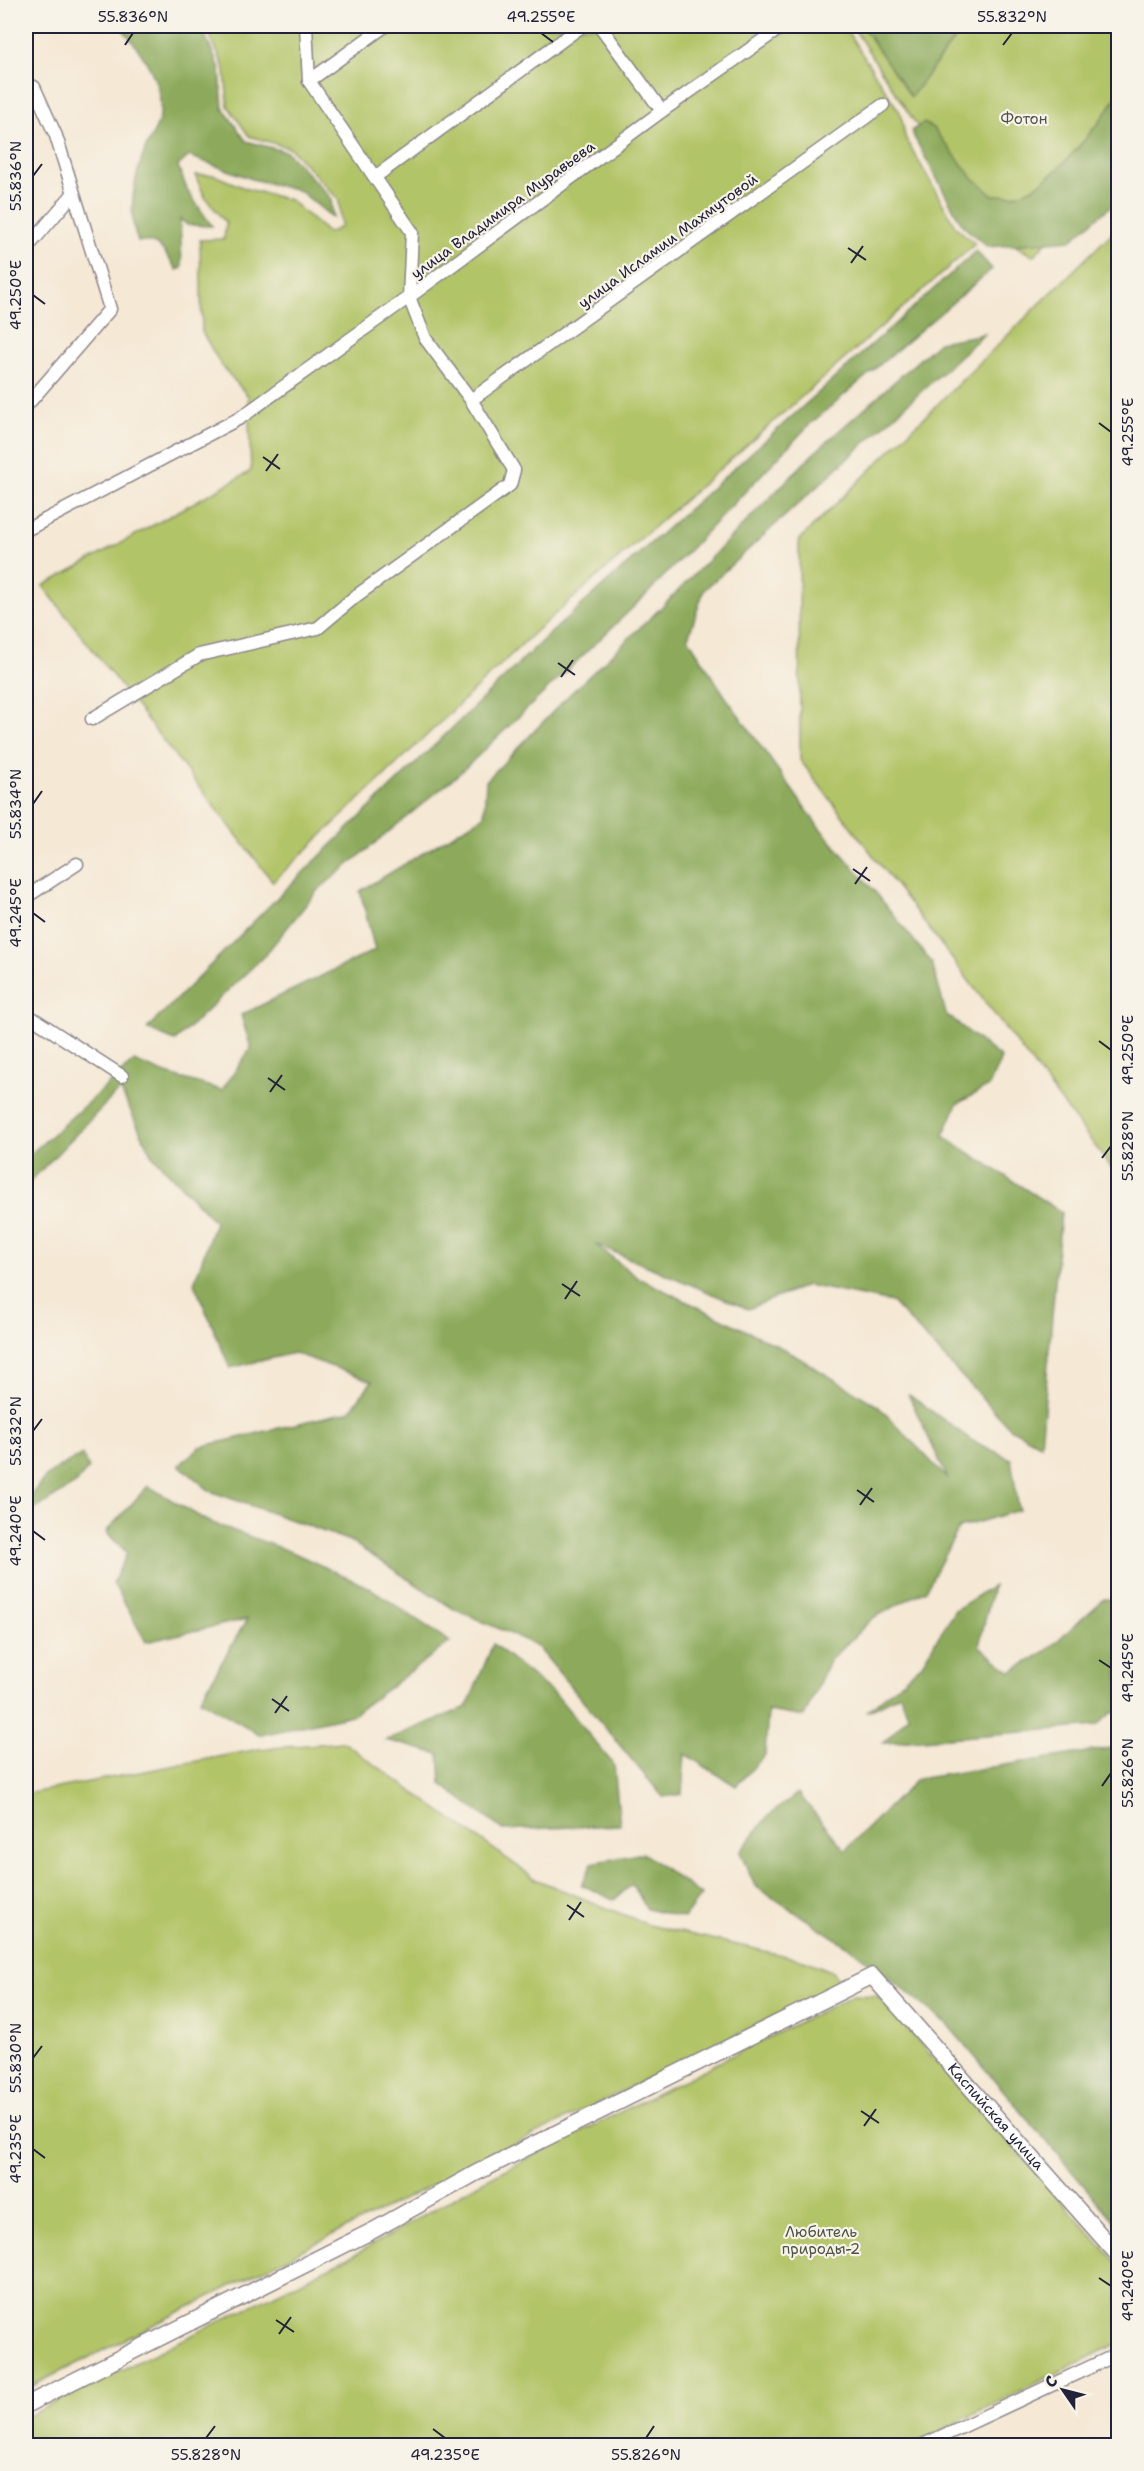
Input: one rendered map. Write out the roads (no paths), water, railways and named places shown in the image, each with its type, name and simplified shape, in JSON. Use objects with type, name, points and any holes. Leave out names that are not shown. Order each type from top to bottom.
[{"type":"street","points":[[92,719],[199,655],[318,627],[356,596],[510,485],[514,470],[471,400],[424,338],[409,297],[412,232],[309,81],[306,26]]},
{"type":"street","points":[[309,81],[386,26]]},
{"type":"street","points":[[375,177],[582,26]]},
{"type":"street","points":[[600,26],[662,111]]},
{"type":"street","name":"улица Владимира Муравьева","points":[[26,530],[240,417],[783,26]]},
{"type":"street","points":[[26,98],[30,86]]},
{"type":"street","points":[[26,406],[110,309],[56,136],[30,86]]},
{"type":"street","name":"улица Исламии Махмутовой","points":[[471,400],[883,105]]},
{"type":"street","points":[[26,249],[73,194]]},
{"type":"street","points":[[26,897],[77,864]]},
{"type":"street","points":[[26,1014],[122,1076]]},
{"type":"street","name":"Каспийская улица","points":[[26,2405],[374,2229],[487,2168],[872,1976],[1119,2255]]},
{"type":"street","points":[[921,2445],[1119,2354]]},
{"type":"park label","name":"Фотон","points":[[1024,119]]},
{"type":"park label","name":"Любитель природы-2","points":[[821,2240]]}]
